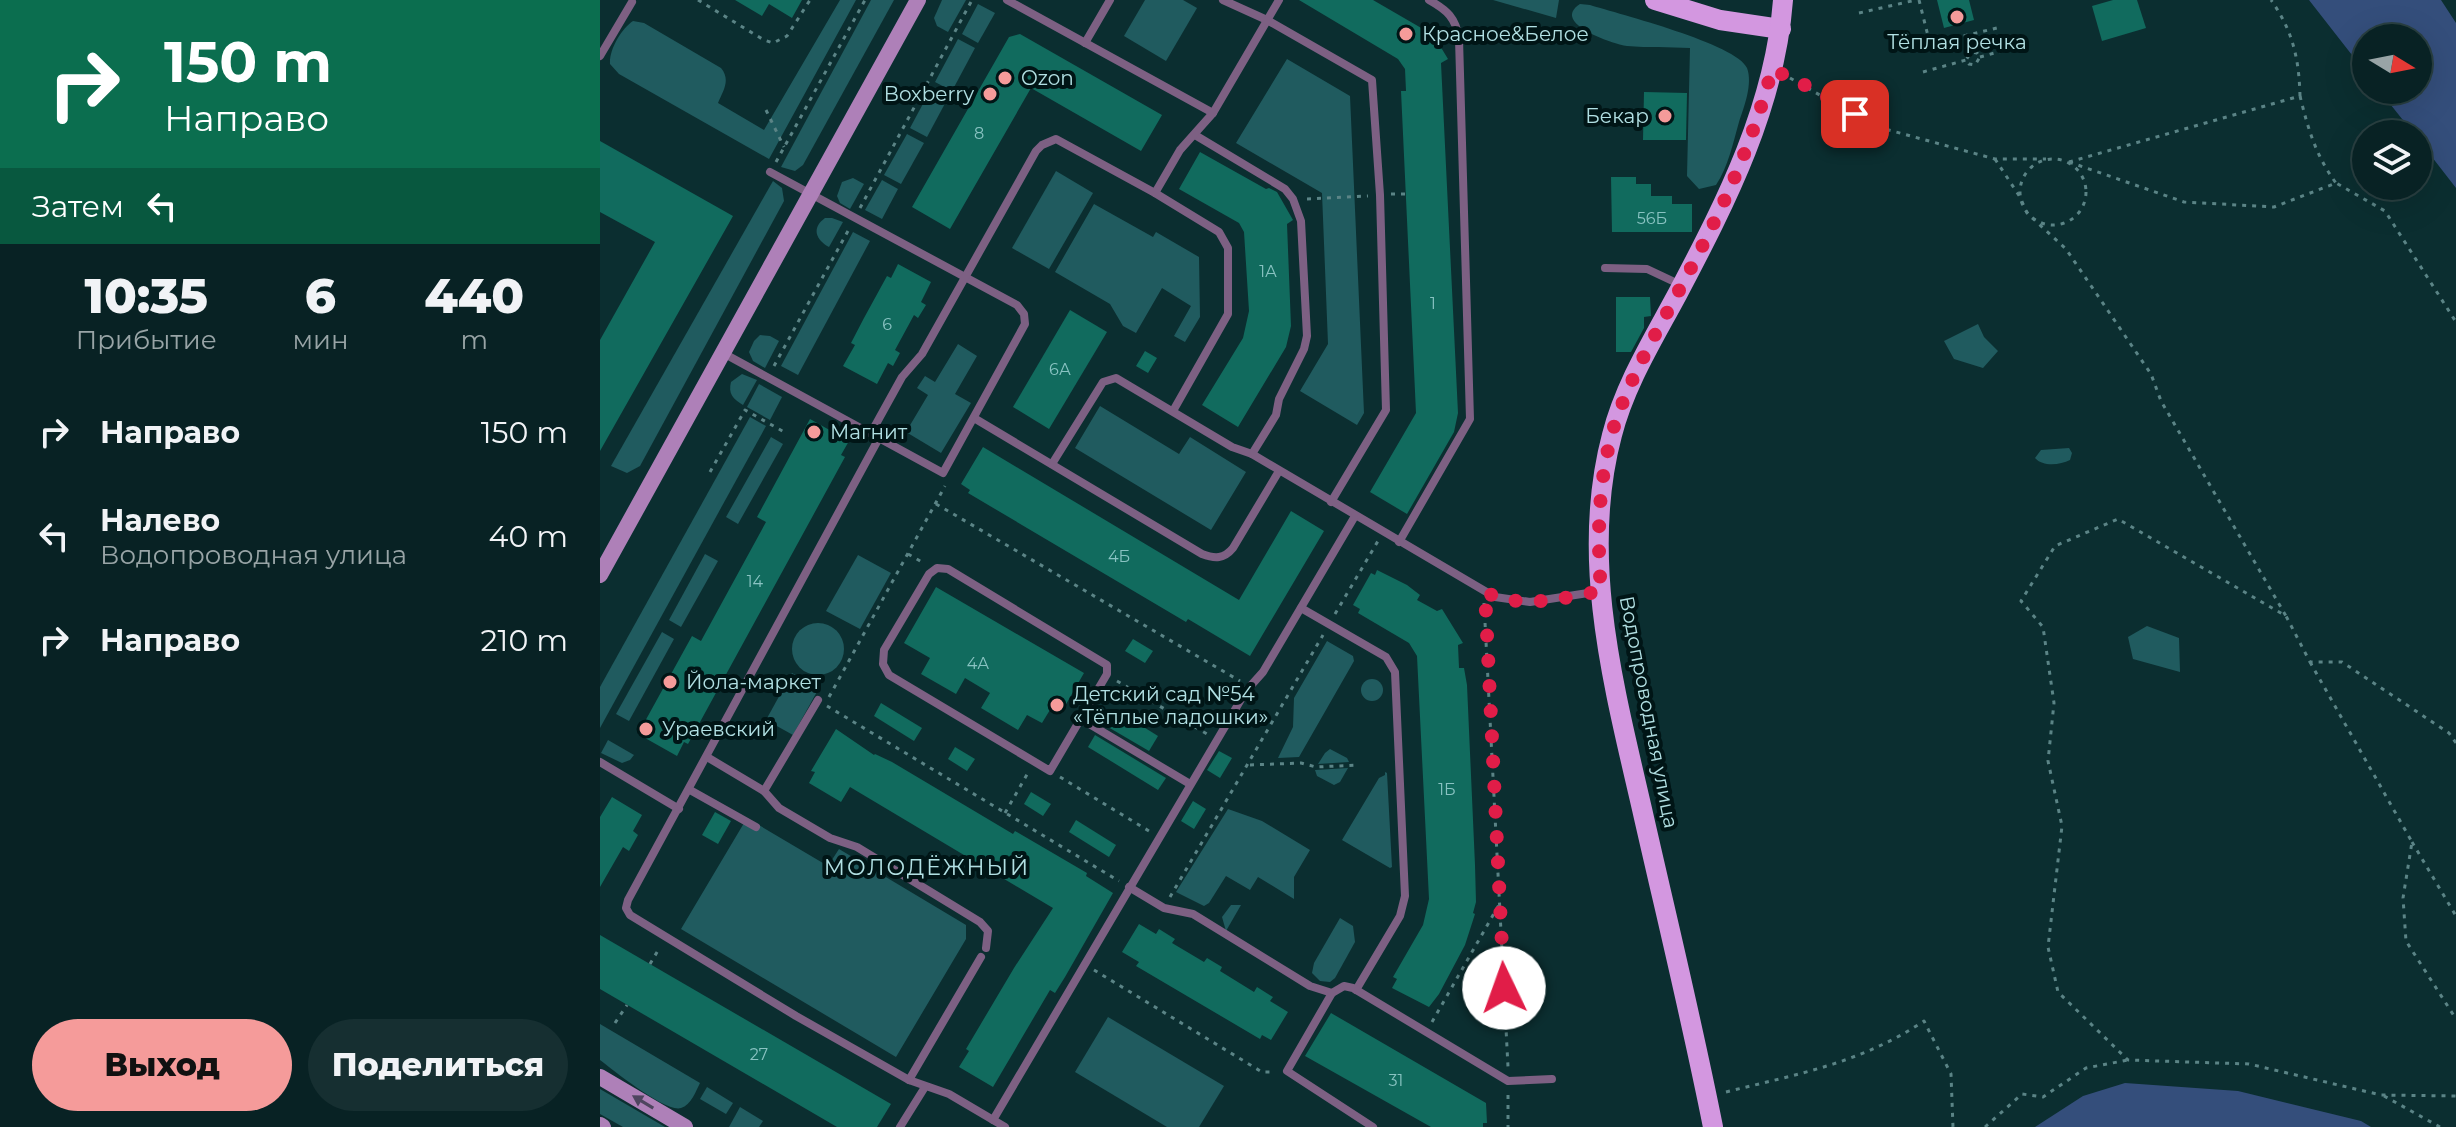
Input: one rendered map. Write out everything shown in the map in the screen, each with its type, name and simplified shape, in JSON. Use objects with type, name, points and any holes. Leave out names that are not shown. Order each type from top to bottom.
[{"type":"main road","points":[[600,575],[918,0]]},
{"type":"main road","points":[[1655,0],[1720,20],[1781,29]]},
{"type":"main road","name":"Водопроводная улица","points":[[1713,1127],[1624,731],[1609,654],[1597,534],[1612,433],[1633,377],[1725,203],[1747,151],[1772,69],[1781,29],[1783,0]]},
{"type":"main road","points":[[600,1077],[685,1127]]},
{"type":"lane","points":[[1007,0],[1213,113]]},
{"type":"lane","points":[[1085,43],[1110,0]]},
{"type":"lane","points":[[1223,0],[1267,20],[1372,80],[1380,195],[1386,410],[1331,502]]},
{"type":"lane","points":[[1155,193],[1180,150],[1213,113],[1279,0]]},
{"type":"lane","points":[[1399,542],[1470,419],[1459,39],[1452,17],[1429,0]]},
{"type":"lane","points":[[600,56],[632,2]]},
{"type":"lane","points":[[1195,135],[1275,182],[1293,199],[1301,221],[1307,336],[1304,349],[1279,399],[1276,415],[1252,454]]},
{"type":"lane","points":[[1005,1127],[949,1094],[909,1080],[796,1016],[630,915],[626,904],[690,790],[875,436],[902,377],[922,354],[1036,151],[1049,141],[1056,139],[1155,193],[1219,232],[1228,248],[1228,314],[1173,411]]},
{"type":"lane","points":[[723,353],[943,473],[1021,334],[1025,319],[1017,305],[770,172]]},
{"type":"lane","points":[[1605,268],[1647,269],[1682,286]]},
{"type":"lane","points":[[1052,464],[1098,388],[1109,379],[1123,381],[1485,592],[1502,599],[1530,602],[1601,591]]},
{"type":"lane","points":[[974,418],[1202,554],[1216,558],[1233,548],[1279,471]]},
{"type":"lane","points":[[993,1120],[1190,784],[1249,686],[1263,672],[1355,516]]},
{"type":"lane","points":[[937,568],[948,569],[1104,663],[1109,668],[1107,674],[1081,719],[1050,771],[889,675],[883,664],[884,650],[929,574],[937,568]]},
{"type":"lane","points":[[1301,608],[1386,657],[1395,672],[1405,896],[1400,916],[1356,990]]},
{"type":"lane","points":[[764,791],[818,700]]},
{"type":"lane","points":[[1081,719],[1190,784]]},
{"type":"lane","points":[[707,757],[764,791],[779,808],[830,838],[857,847],[980,922],[988,931],[983,952],[909,1080]]},
{"type":"lane","points":[[600,762],[679,809]]},
{"type":"lane","points":[[690,790],[756,827]]},
{"type":"lane","points":[[1129,887],[1164,908],[1193,914],[1310,986],[1332,993]]},
{"type":"lane","points":[[1373,1127],[1287,1071],[1332,993],[1344,986],[1427,1031],[1508,1081],[1552,1079]]},
{"type":"lane","points":[[900,1127],[925,1087]]},
{"type":"path","points":[[698,0],[773,43],[787,36],[810,0]]},
{"type":"path","points":[[770,172],[865,0]]},
{"type":"path","points":[[768,377],[972,0]]},
{"type":"path","points":[[1859,13],[1918,0],[1930,44],[2001,27]]},
{"type":"path","points":[[2271,0],[2293,38],[2299,65],[2300,96],[2309,136],[2324,168],[2336,183],[2385,211],[2456,322]]},
{"type":"path","points":[[1966,35],[1971,52],[1980,57]]},
{"type":"path","points":[[1966,60],[1975,65],[1980,57],[2002,51]]},
{"type":"path","points":[[1923,72],[1966,60],[1971,52]]},
{"type":"path","points":[[1772,69],[1817,91],[1874,126],[1995,159],[2058,158],[2184,202],[2274,207],[2336,183]]},
{"type":"path","points":[[2069,162],[2300,96]]},
{"type":"path","points":[[766,110],[784,147]]},
{"type":"path","points":[[1995,159],[2027,213],[2066,249],[2144,364],[2161,401],[2456,916]]},
{"type":"path","points":[[2020,197],[2020,185],[2025,173],[2034,164],[2046,159]]},
{"type":"path","points":[[2036,220],[2047,225],[2059,225],[2070,221],[2085,203],[2085,180],[2069,162]]},
{"type":"path","points":[[1293,199],[1380,195]]},
{"type":"path","points":[[710,472],[745,410],[786,433]]},
{"type":"path","points":[[943,473],[947,482],[936,504],[825,705],[1129,887]]},
{"type":"path","points":[[936,504],[1249,686]]},
{"type":"path","points":[[2128,1060],[2058,992],[2048,947],[2062,826],[2048,761],[2054,703],[2043,627],[2021,601],[2055,546],[2118,519],[2286,616]]},
{"type":"path","points":[[1164,908],[1383,532]]},
{"type":"path","points":[[1485,592],[1508,1127]]},
{"type":"path","points":[[2310,662],[2342,662],[2449,733],[2456,743]]},
{"type":"path","points":[[1107,674],[1217,740]]},
{"type":"path","points":[[1005,813],[1034,762]]},
{"type":"path","points":[[1249,766],[1301,763],[1316,767],[1358,765]]},
{"type":"path","points":[[1050,771],[1159,837]]},
{"type":"path","points":[[2412,842],[2403,898],[2406,941],[2456,1019]]},
{"type":"path","points":[[1427,1031],[1500,903]]},
{"type":"path","points":[[650,964],[666,936]]},
{"type":"path","points":[[1084,964],[1262,1072],[1287,1071]]},
{"type":"path","points":[[615,1023],[627,1005]]},
{"type":"path","points":[[1707,1096],[1851,1060],[1900,1038],[1924,1021],[1951,1074],[1953,1127]]},
{"type":"path","points":[[1985,1127],[2022,1094],[2043,1097],[2086,1068],[2128,1060],[2249,1064],[2381,1095],[2456,1096]]},
{"type":"path","points":[[2381,1095],[2440,1127]]},
{"type":"shaded area","points":[[840,0],[856,0],[769,159],[619,74],[610,64],[614,46],[624,29],[633,21],[644,23],[721,68],[726,81],[718,103],[764,130]]},
{"type":"shaded area","points":[[871,0],[894,0],[803,165],[795,171],[781,167]]},
{"type":"shaded area","points":[[942,0],[966,0],[948,32],[937,26],[934,18]]},
{"type":"shaded area","points":[[1145,0],[1183,0],[1197,8],[1166,61],[1124,36]]},
{"type":"shaded area","points":[[1493,0],[1559,0],[1556,18]]},
{"type":"shaded area","points":[[2309,0],[2441,0],[2456,23],[2456,188],[2432,157],[2432,120],[2403,120],[2390,104],[2432,104],[2432,24],[2352,24],[2352,55]]},
{"type":"shaded area","points":[[978,4],[995,13],[978,43],[962,34]]},
{"type":"shaded area","points":[[1580,4],[1701,40],[1739,59],[1747,68],[1749,81],[1745,103],[1727,163],[1716,185],[1699,189],[1687,176],[1690,48],[1627,46],[1598,37],[1578,25],[1573,18],[1573,11]]},
{"type":"shaded area","points":[[958,39],[975,48],[952,91],[935,82]]},
{"type":"shaded area","points":[[1287,59],[1350,96],[1364,413],[1357,425],[1300,391],[1328,344],[1322,193],[1236,143]]},
{"type":"shaded area","points":[[932,87],[949,96],[927,137],[910,128]]},
{"type":"shaded area","points":[[907,134],[924,143],[901,184],[884,175]]},
{"type":"shaded area","points":[[1056,171],[1093,193],[1049,269],[1012,248]]},
{"type":"shaded area","points":[[853,178],[864,184],[850,209],[840,203],[837,196],[842,182]]},
{"type":"shaded area","points":[[882,180],[898,189],[882,219],[865,210]]},
{"type":"shaded area","points":[[773,181],[782,188],[784,201],[640,466],[627,473],[611,466]]},
{"type":"shaded area","points":[[1094,204],[1153,237],[1156,232],[1199,257],[1200,317],[1185,342],[1174,336],[1191,306],[1162,288],[1136,333],[1123,326],[1110,304],[1055,272]]},
{"type":"shaded area","points":[[825,218],[843,222],[829,247],[817,234],[818,226]]},
{"type":"shaded area","points":[[853,232],[870,241],[798,375],[781,366]]},
{"type":"shaded area","points":[[1978,324],[1984,337],[1998,351],[1983,368],[1954,359],[1944,341]]},
{"type":"shaded area","points":[[760,335],[779,341],[765,368],[753,361],[749,352]]},
{"type":"shaded area","points":[[958,344],[977,356],[955,394],[971,403],[941,453],[906,432],[928,395],[917,388],[925,376],[935,382]]},
{"type":"shaded area","points":[[742,374],[757,380],[743,405],[730,390],[731,382]]},
{"type":"shaded area","points":[[759,384],[782,397],[770,420],[747,407]]},
{"type":"shaded area","points":[[1100,406],[1179,454],[1190,437],[1246,472],[1211,530],[1075,448]]},
{"type":"shaded area","points":[[750,417],[766,426],[600,728],[600,687]]},
{"type":"shaded area","points":[[771,437],[783,444],[738,524],[726,517]]},
{"type":"shaded area","points":[[2069,448],[2072,453],[2070,460],[2061,463],[2047,464],[2035,458],[2041,450]]},
{"type":"shaded area","points":[[705,554],[718,561],[681,627],[669,620]]},
{"type":"shaded area","points":[[858,555],[891,573],[860,629],[826,611]]},
{"type":"shaded area","points":[[818,623],[837,630],[844,649],[837,668],[818,675],[799,668],[792,649],[799,630]]},
{"type":"shaded area","points":[[2147,626],[2179,638],[2180,672],[2133,659],[2128,637]]},
{"type":"shaded area","points":[[662,632],[674,639],[629,721],[616,714]]},
{"type":"shaded area","points":[[1327,641],[1353,656],[1354,661],[1299,757],[1278,758],[1293,727],[1294,698]]},
{"type":"shaded area","points":[[792,673],[819,688],[793,735],[766,720]]},
{"type":"shaded area","points":[[1372,679],[1380,682],[1383,690],[1380,698],[1372,701],[1364,698],[1361,690],[1364,682]]},
{"type":"shaded area","points":[[608,740],[634,755],[622,763],[601,753]]},
{"type":"shaded area","points":[[1330,749],[1347,758],[1349,762],[1318,764]]},
{"type":"shaded area","points":[[1348,768],[1340,782],[1334,785],[1317,776],[1315,770]]},
{"type":"shaded area","points":[[1385,772],[1392,867],[1390,868],[1342,840]]},
{"type":"shaded area","points":[[1228,809],[1262,821],[1310,850],[1294,877],[1294,899],[1258,877],[1250,890],[1226,876],[1204,906],[1176,892]]},
{"type":"shaded area","points":[[747,818],[828,866],[839,849],[966,925],[966,939],[896,1057],[681,929]]},
{"type":"shaded area","points":[[1231,905],[1241,905],[1226,931],[1222,917]]},
{"type":"shaded area","points":[[1340,918],[1353,926],[1355,942],[1335,978],[1330,982],[1320,981],[1312,973],[1314,963]]},
{"type":"shaded area","points":[[1108,1017],[1224,1086],[1199,1127],[1167,1127],[1075,1072]]},
{"type":"shaded area","points":[[600,1024],[700,1083],[690,1101],[681,1108],[664,1104],[600,1060]]},
{"type":"shaded area","points":[[2125,1083],[2238,1091],[2361,1121],[2371,1127],[2035,1127],[2083,1096]]},
{"type":"shaded area","points":[[707,1087],[733,1103],[726,1114],[700,1099]]},
{"type":"shaded area","points":[[600,1089],[665,1127],[623,1127],[600,1114]]},
{"type":"shaded area","points":[[740,1107],[763,1121],[759,1127],[729,1127]]},
{"type":"building","points":[[735,0],[802,0],[792,18],[769,4],[762,16]]},
{"type":"building","points":[[1299,0],[1373,0],[1423,29],[1428,26],[1448,59],[1441,63],[1458,413],[1454,432],[1407,514],[1370,492],[1416,413],[1401,91],[1406,91],[1405,69],[1398,59]]},
{"type":"building","name":"Тёплая речка","points":[[1937,0],[1969,0],[1974,20],[1944,28]]},
{"type":"building","points":[[2113,0],[2137,0],[2146,28],[2102,41],[2092,6]]},
{"type":"building","points":[[1020,34],[1162,115],[1141,151],[1031,88],[950,229],[912,207],[1009,37]]},
{"type":"building","name":"Бекар","points":[[1644,92],[1687,93],[1686,140],[1643,140]]},
{"type":"building","points":[[600,141],[733,216],[600,451],[600,340],[655,242],[600,212]]},
{"type":"building","points":[[1200,152],[1266,189],[1277,192],[1293,220],[1287,224],[1291,326],[1286,347],[1238,427],[1202,405],[1243,338],[1249,311],[1244,232],[1239,223],[1179,189]]},
{"type":"building","points":[[1611,177],[1636,177],[1636,184],[1651,184],[1651,196],[1672,196],[1672,204],[1692,204],[1692,232],[1612,232]]},
{"type":"building","points":[[898,264],[931,282],[921,302],[926,305],[918,318],[914,315],[895,350],[900,353],[893,366],[888,363],[877,384],[843,366],[855,345],[851,343],[864,318],[887,276],[891,278]]},
{"type":"building","points":[[1616,297],[1650,297],[1651,316],[1644,317],[1644,328],[1631,352],[1616,352]]},
{"type":"building","points":[[1070,310],[1107,332],[1049,429],[1013,407]]},
{"type":"building","points":[[1145,351],[1157,358],[1148,373],[1136,366]]},
{"type":"building","points":[[810,419],[849,441],[841,455],[845,457],[688,744],[684,742],[677,756],[638,734],[692,636],[701,641],[766,522],[757,517]]},
{"type":"building","points":[[983,447],[1239,600],[1291,511],[1324,531],[1250,656],[1188,619],[1186,622],[968,493],[970,490],[961,484]]},
{"type":"building","points":[[1377,570],[1407,585],[1420,595],[1417,600],[1437,611],[1442,609],[1463,643],[1458,645],[1459,668],[1464,668],[1467,685],[1475,914],[1465,945],[1429,1007],[1392,988],[1397,979],[1393,977],[1423,925],[1429,899],[1417,656],[1409,643],[1358,613],[1360,609],[1353,605],[1371,573],[1375,575]]},
{"type":"building","points":[[936,587],[1084,673],[1065,706],[1056,700],[1042,723],[1027,715],[1018,730],[981,708],[990,693],[965,678],[956,694],[921,674],[930,658],[904,643]]},
{"type":"building","points":[[1133,639],[1153,651],[1145,663],[1125,651]]},
{"type":"building","points":[[881,703],[922,728],[914,741],[874,716]]},
{"type":"building","points":[[1118,711],[1158,736],[1149,751],[1108,727]]},
{"type":"building","points":[[836,729],[874,755],[892,762],[1013,834],[1015,831],[1087,873],[1086,876],[1113,893],[1065,977],[1055,993],[1050,990],[993,1087],[959,1067],[969,1051],[966,1049],[1053,908],[850,787],[841,802],[809,783],[815,772],[811,771]]},
{"type":"building","points":[[1095,735],[1166,778],[1158,790],[1088,747]]},
{"type":"building","points":[[955,747],[975,759],[967,771],[948,759]]},
{"type":"building","points":[[1219,751],[1232,758],[1220,778],[1207,770]]},
{"type":"building","points":[[1031,792],[1051,804],[1043,816],[1024,804]]},
{"type":"building","points":[[612,797],[642,815],[633,831],[638,835],[629,851],[623,847],[600,887],[600,817]]},
{"type":"building","points":[[1193,801],[1206,809],[1194,829],[1181,821]]},
{"type":"building","points":[[715,812],[731,821],[718,844],[702,835]]},
{"type":"building","points":[[1076,820],[1116,845],[1109,857],[1069,832]]},
{"type":"building","points":[[1139,924],[1156,934],[1159,929],[1175,939],[1172,943],[1204,962],[1207,958],[1222,967],[1220,971],[1254,992],[1257,987],[1273,997],[1270,1001],[1288,1012],[1271,1040],[1262,1035],[1260,1039],[1136,966],[1139,962],[1122,952]]},
{"type":"building","points":[[600,935],[891,1104],[877,1127],[837,1127],[600,989]]},
{"type":"building","points":[[1331,1013],[1486,1103],[1487,1123],[1483,1123],[1483,1127],[1431,1127],[1305,1056]]},
{"type":"place","name":"Тёплая речка","points":[[1957,17]]},
{"type":"place","name":"Красное&Белое","points":[[1406,34]]},
{"type":"place","name":"Ozon","points":[[1005,78]]},
{"type":"place","name":"Boxberry","points":[[990,94]]},
{"type":"place","name":"Бекар","points":[[1665,116]]},
{"type":"place","name":"Магнит","points":[[814,432]]},
{"type":"place","name":"Йола-маркет","points":[[670,682]]},
{"type":"place","name":"Детский сад №54 «Тёплые ладошки»","points":[[1057,705]]},
{"type":"place","name":"Ураевский","points":[[646,729]]},
{"type":"district","name":"МОЛОДЁЖНЫЙ","points":[[927,867]]},
{"type":"route","points":[[1504,988],[1485,592],[1502,599],[1530,602],[1601,591],[1597,534],[1612,433],[1633,377],[1725,203],[1763,106],[1772,69],[1855,114]]}]
